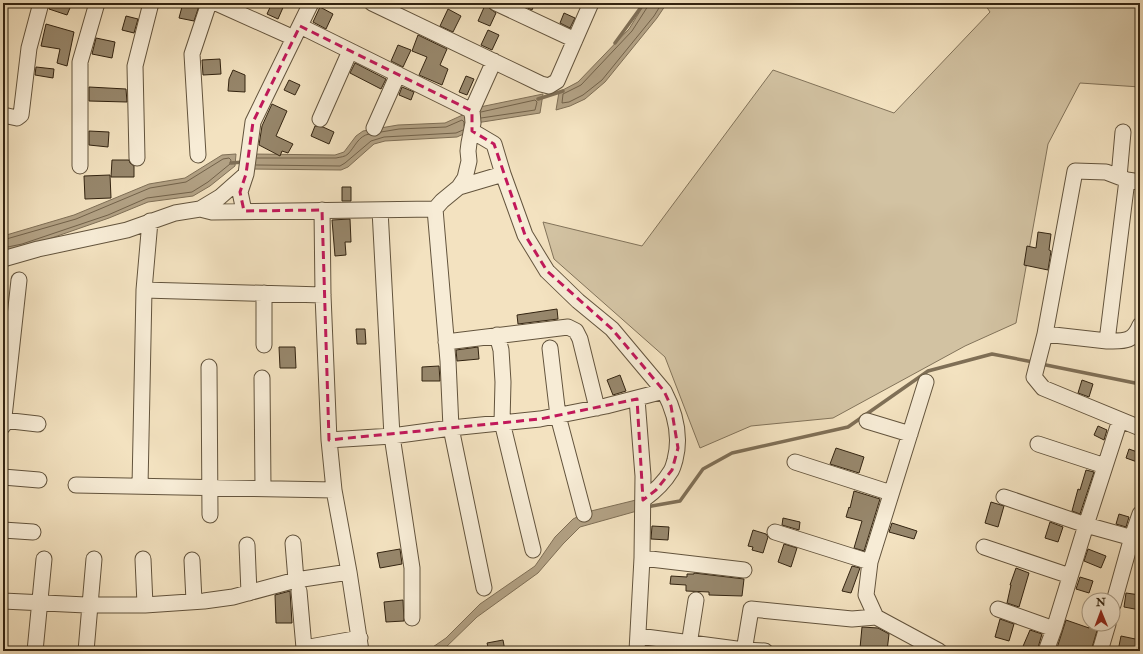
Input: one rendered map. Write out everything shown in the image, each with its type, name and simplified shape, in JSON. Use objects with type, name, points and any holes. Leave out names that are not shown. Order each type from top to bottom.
[{"type":"street","points":[[3,115],[17,118],[21,115],[29,48],[41,3]]},
{"type":"street","points":[[80,166],[80,62],[98,3]]},
{"type":"street","points":[[137,158],[135,66],[151,3]]},
{"type":"street","points":[[198,155],[192,54],[209,3]]},
{"type":"street","points":[[216,3],[350,51],[398,74],[472,120],[494,144],[525,235],[547,271],[578,301],[612,329],[664,391],[673,411],[678,448],[672,470],[643,508]]},
{"type":"street","points":[[244,211],[240,192],[246,174],[253,122],[311,3]]},
{"type":"street","points":[[372,3],[541,84],[549,86],[557,81],[591,3]]},
{"type":"street","points":[[496,3],[575,40]]},
{"type":"street","points":[[320,119],[350,51]]},
{"type":"street","points":[[484,588],[451,428],[446,342],[435,209],[459,187],[466,178],[469,161],[468,152],[472,120],[494,61]]},
{"type":"street","points":[[374,128],[398,74]]},
{"type":"street","points":[[1107,341],[1129,180],[1123,132]]},
{"type":"street","points":[[1129,180],[1106,172],[1075,171],[1043,341],[1034,378],[1043,388],[1140,428]]},
{"type":"street","points":[[3,259],[38,249],[127,230],[175,213],[200,209],[220,198],[246,174]]},
{"type":"street","points":[[459,187],[504,174]]},
{"type":"street","points":[[200,209],[212,212],[435,209]]},
{"type":"street","points":[[293,543],[304,650],[361,645],[334,490],[329,440],[323,295],[322,210]]},
{"type":"street","points":[[380,210],[392,436],[412,568],[412,618]]},
{"type":"street","points":[[140,486],[144,290],[150,221]]},
{"type":"street","points":[[19,280],[3,422],[38,424]]},
{"type":"street","points":[[144,290],[323,295]]},
{"type":"street","points":[[264,293],[264,345]]},
{"type":"street","points":[[1043,341],[1125,341],[1136,334],[1140,325]]},
{"type":"street","points":[[446,342],[568,327],[576,331],[580,339],[596,408]]},
{"type":"street","points":[[497,335],[501,350],[503,382],[502,422],[533,550]]},
{"type":"street","points":[[550,348],[558,416],[584,514]]},
{"type":"street","points":[[209,367],[210,515]]},
{"type":"street","points":[[262,378],[263,488]]},
{"type":"street","points":[[876,617],[866,595],[870,562],[926,382]]},
{"type":"street","points":[[329,440],[392,436],[502,422],[540,420],[637,399],[664,391]]},
{"type":"street","points":[[637,399],[643,476],[642,558],[637,644],[765,651]]},
{"type":"street","points":[[1046,651],[1120,420]]},
{"type":"street","points":[[867,421],[910,434]]},
{"type":"street","points":[[1038,444],[1105,466]]},
{"type":"street","points":[[795,462],[892,493]]},
{"type":"street","points":[[3,477],[39,480]]},
{"type":"street","points":[[76,485],[334,490]]},
{"type":"street","points":[[1004,496],[1086,525],[1136,538]]},
{"type":"street","points":[[1117,592],[1136,538],[1140,514]]},
{"type":"street","points":[[3,530],[34,532]]},
{"type":"street","points":[[775,532],[870,562]]},
{"type":"street","points":[[246,545],[249,593]]},
{"type":"street","points":[[984,547],[1070,576]]},
{"type":"street","points":[[642,558],[744,570]]},
{"type":"street","points":[[35,651],[44,559]]},
{"type":"street","points":[[86,651],[94,559]]},
{"type":"street","points":[[143,559],[145,605]]},
{"type":"street","points":[[192,560],[194,601]]},
{"type":"street","points":[[3,601],[90,605],[145,605],[194,601],[233,597],[275,585],[298,586],[349,572]]},
{"type":"street","points":[[689,647],[696,600]]},
{"type":"street","points":[[744,650],[751,609],[852,619],[876,617],[939,651]]},
{"type":"street","points":[[998,609],[1054,629]]},
{"type":"street","points":[[1100,651],[1106,632]]},
{"type":"highlighted area","points":[[300,26],[472,111],[472,131],[494,144],[525,235],[547,271],[612,329],[664,391],[671,406],[678,448],[672,470],[656,490],[643,500],[637,399],[540,419],[329,440],[322,210],[244,211],[240,192],[246,174],[253,122]]},
{"type":"shaded area","points":[[984,3],[1140,3],[1140,87],[1080,83],[1048,144],[1016,323],[965,346],[833,418],[751,426],[700,448],[665,357],[554,259],[543,222],[642,246],[773,70],[894,113],[990,12]]},
{"type":"water","points":[[645,3],[667,3],[657,18],[605,82],[585,99],[570,106],[556,110],[559,92],[578,82],[629,29]]},
{"type":"water","points":[[543,94],[540,113],[476,123],[475,108]]},
{"type":"water","points":[[467,113],[468,132],[457,137],[385,141],[374,144],[348,167],[341,170],[249,169],[251,154],[335,155],[344,152],[356,136],[363,131],[398,125],[445,123]]},
{"type":"water","points":[[236,154],[235,166],[210,186],[193,196],[148,202],[109,218],[23,248],[3,252],[3,236],[74,215],[149,184],[185,178],[222,155]]},
{"type":"water","points":[[636,500],[637,511],[580,527],[538,573],[477,617],[443,650],[427,651],[446,638],[480,604],[535,566],[555,537],[573,519],[587,512]]},
{"type":"building","points":[[50,3],[72,3],[67,15],[49,9]]},
{"type":"building","points":[[183,3],[199,6],[194,21],[179,18]]},
{"type":"building","points":[[272,3],[285,3],[278,19],[267,14]]},
{"type":"building","points":[[486,3],[489,8],[496,13],[490,26],[478,21]]},
{"type":"building","points":[[517,3],[535,3],[532,10]]},
{"type":"building","points":[[320,7],[333,14],[326,29],[313,22]]},
{"type":"building","points":[[448,9],[461,16],[453,32],[440,26]]},
{"type":"building","points":[[564,13],[575,18],[570,28],[560,23]]},
{"type":"building","points":[[126,16],[138,19],[134,33],[122,30]]},
{"type":"building","points":[[46,24],[74,32],[67,66],[57,63],[60,49],[41,46]]},
{"type":"building","points":[[488,30],[499,35],[492,50],[481,45]]},
{"type":"building","points":[[418,35],[447,49],[440,65],[448,69],[442,85],[419,75],[427,57],[412,51]]},
{"type":"building","points":[[96,38],[115,42],[112,58],[92,54]]},
{"type":"building","points":[[398,45],[411,50],[403,67],[391,61]]},
{"type":"building","points":[[220,59],[221,74],[203,75],[202,60]]},
{"type":"building","points":[[355,63],[386,79],[381,89],[350,73]]},
{"type":"building","points":[[36,67],[54,69],[53,78],[35,75]]},
{"type":"building","points":[[233,70],[245,75],[245,92],[228,91],[229,79]]},
{"type":"building","points":[[466,76],[474,79],[467,95],[459,92]]},
{"type":"building","points":[[289,80],[300,85],[295,95],[284,90]]},
{"type":"building","points":[[89,87],[126,89],[127,102],[89,101]]},
{"type":"building","points":[[402,87],[414,92],[411,100],[399,95]]},
{"type":"building","points":[[272,104],[287,111],[276,136],[293,144],[288,153],[282,151],[280,156],[259,145],[262,126]]},
{"type":"building","points":[[315,126],[323,127],[334,132],[329,144],[311,136]]},
{"type":"building","points":[[89,131],[109,132],[108,147],[89,145]]},
{"type":"building","points":[[112,160],[129,160],[134,166],[134,177],[111,177]]},
{"type":"building","points":[[110,175],[111,198],[85,199],[84,176]]},
{"type":"building","points":[[342,187],[351,187],[351,201],[342,201]]},
{"type":"building","points":[[350,219],[351,242],[345,242],[346,255],[335,256],[332,220]]},
{"type":"building","points":[[1038,232],[1051,234],[1049,250],[1051,251],[1048,270],[1024,265],[1027,246],[1036,248]]},
{"type":"building","points":[[557,309],[558,319],[518,324],[517,315]]},
{"type":"building","points":[[356,329],[365,329],[366,344],[357,344]]},
{"type":"building","points":[[279,347],[295,347],[296,368],[280,368]]},
{"type":"building","points":[[478,347],[479,359],[457,361],[456,350]]},
{"type":"building","points":[[439,366],[440,381],[422,381],[422,367]]},
{"type":"building","points":[[620,375],[626,391],[613,395],[607,380]]},
{"type":"building","points":[[1082,380],[1093,384],[1089,397],[1078,393]]},
{"type":"building","points":[[1098,426],[1107,430],[1104,440],[1094,435]]},
{"type":"building","points":[[836,448],[864,457],[859,473],[830,464]]},
{"type":"building","points":[[1129,449],[1140,453],[1140,463],[1126,458]]},
{"type":"building","points":[[1086,470],[1094,472],[1080,514],[1072,511],[1078,489],[1080,490]]},
{"type":"building","points":[[854,491],[880,499],[864,551],[854,548],[862,521],[846,517]]},
{"type":"building","points":[[991,502],[1004,506],[998,527],[985,523]]},
{"type":"building","points":[[1119,514],[1129,517],[1126,527],[1116,524]]},
{"type":"building","points":[[783,518],[800,522],[799,530],[782,525]]},
{"type":"building","points":[[1050,522],[1063,527],[1058,542],[1045,538]]},
{"type":"building","points":[[892,523],[917,531],[914,539],[889,532]]},
{"type":"building","points":[[652,526],[669,527],[668,540],[651,539]]},
{"type":"building","points":[[753,530],[766,534],[768,537],[763,553],[752,550],[753,547],[748,546]]},
{"type":"building","points":[[784,544],[797,548],[791,567],[778,562]]},
{"type":"building","points":[[400,549],[402,564],[380,568],[377,553]]},
{"type":"building","points":[[1088,549],[1106,556],[1101,568],[1084,561]]},
{"type":"building","points":[[852,566],[860,568],[851,593],[842,591]]},
{"type":"building","points":[[1016,568],[1029,573],[1019,607],[1007,603],[1010,585]]},
{"type":"building","points":[[694,573],[744,579],[742,596],[709,595],[709,592],[686,591],[686,585],[670,584],[671,576],[687,577],[687,574]]},
{"type":"building","points":[[1080,577],[1093,581],[1089,592],[1076,589]]},
{"type":"building","points":[[290,591],[292,623],[276,623],[275,595]]},
{"type":"building","points":[[1126,593],[1140,595],[1140,610],[1124,607]]},
{"type":"building","points":[[403,600],[404,621],[386,622],[384,602]]},
{"type":"building","points":[[1000,619],[1014,624],[1009,641],[995,637]]},
{"type":"building","points":[[1066,620],[1081,625],[1081,632],[1097,632],[1091,651],[1056,651]]},
{"type":"building","points":[[862,627],[878,628],[889,634],[887,651],[860,648]]},
{"type":"building","points":[[1030,630],[1042,634],[1037,651],[1021,651]]},
{"type":"building","points":[[1121,636],[1140,640],[1140,651],[1118,651]]},
{"type":"building","points":[[503,640],[505,651],[489,651],[487,643]]},
{"type":"waterway","points":[[615,43],[644,3]]},
{"type":"waterway","points":[[538,99],[563,91]]},
{"type":"waterway","points":[[231,163],[244,162]]},
{"type":"waterway","points":[[646,507],[680,501],[703,469],[732,453],[848,427],[928,371],[992,354],[1033,362]]},
{"type":"waterway","points":[[1041,364],[1140,384]]}]
